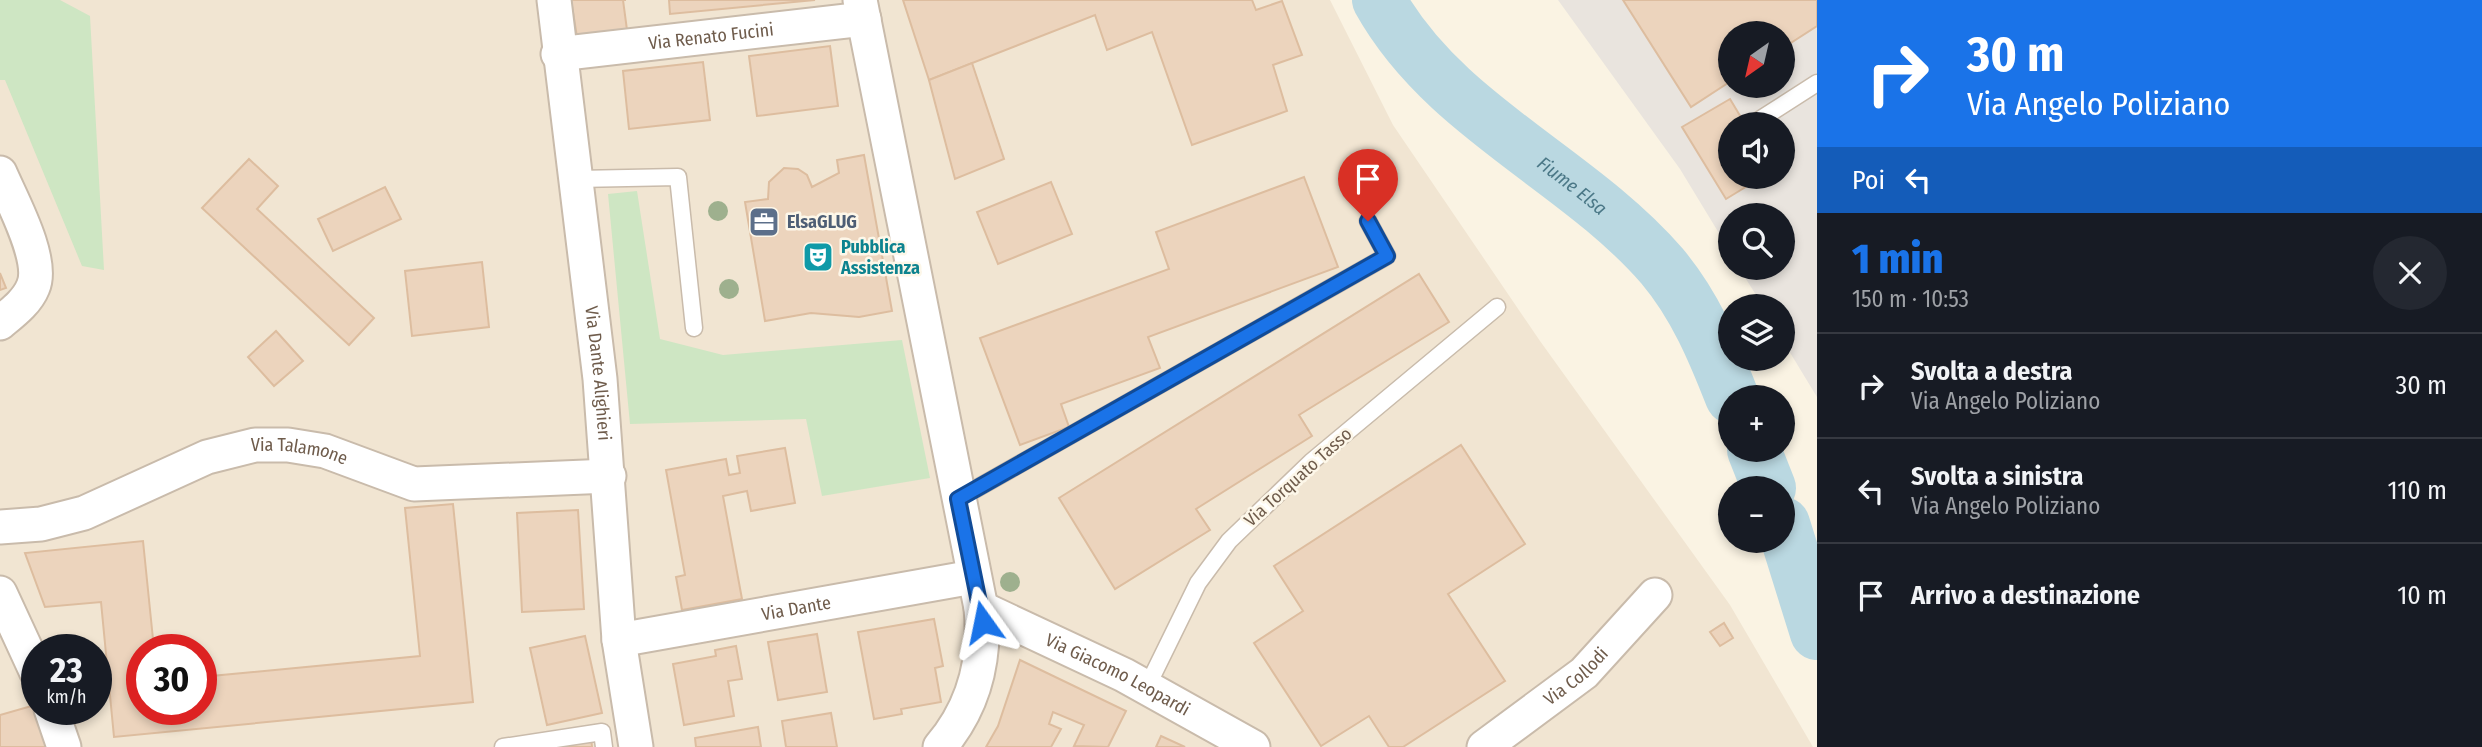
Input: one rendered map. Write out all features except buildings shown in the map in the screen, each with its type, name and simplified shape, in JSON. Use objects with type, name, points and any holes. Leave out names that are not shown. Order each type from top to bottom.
[{"type":"street","name":"Via Dante Alighieri","points":[[554,0],[558,54],[577,179],[608,476],[620,640],[636,747]]},
{"type":"street","name":"Via Renato Fucini","points":[[558,54],[862,10]]},
{"type":"street","points":[[862,10],[977,592],[983,640],[977,681],[965,712],[940,747]]},
{"type":"street","points":[[0,173],[31,247],[37,276],[28,296],[0,323]]},
{"type":"street","name":"Via Talamone","points":[[0,527],[41,524],[84,513],[207,457],[255,445],[288,445],[325,451],[414,484],[608,476]]},
{"type":"street","name":"Via Giacomo Leopardi","points":[[977,592],[1253,747]]},
{"type":"street","name":"Via Dante","points":[[620,640],[977,592]]},
{"type":"street","points":[[0,593],[21,638]]},
{"type":"street","name":"Via Collodi","points":[[1484,747],[1584,673],[1655,595]]},
{"type":"street","points":[[56,725],[64,747]]},
{"type":"lane","points":[[1772,112],[1817,83]]},
{"type":"lane","points":[[577,179],[677,177],[694,328]]},
{"type":"lane","points":[[958,499],[1387,256],[1368,221]]},
{"type":"lane","name":"Via Torquato Tasso","points":[[1147,687],[1198,583],[1229,541],[1311,462],[1497,307]]},
{"type":"lane","points":[[503,747],[602,732],[604,747]]},
{"type":"shaded area","points":[[0,0],[1330,0],[1393,125],[1540,341],[1730,605],[1813,747],[0,747]]},
{"type":"shaded area","points":[[1558,0],[1817,0],[1817,397],[1795,361],[1795,294],[1755,294],[1747,280],[1795,280],[1795,203],[1718,203],[1718,232],[1680,169]]},
{"type":"green space","points":[[0,0],[60,0],[90,16],[104,270],[82,266],[5,80],[0,80]]},
{"type":"green space","points":[[637,191],[660,339],[723,355],[902,340],[930,478],[822,496],[806,419],[630,424],[608,194]]},
{"type":"waterway","name":"Fiume Elsa","points":[[1379,0],[1406,41],[1439,77],[1475,110],[1628,231],[1662,266],[1694,312],[1727,385]]},
{"type":"waterway","name":"Fiume Elsa","points":[[1759,462],[1764,476]]},
{"type":"waterway","name":"Fiume Elsa","points":[[1792,553],[1817,633]]},
{"type":"place","name":"ElsaGLUG","points":[[764,222]]},
{"type":"place","name":"Pubblica Assistenza","points":[[818,257]]},
{"type":"route","points":[[983,622],[958,499],[1387,256],[1368,221]]}]
